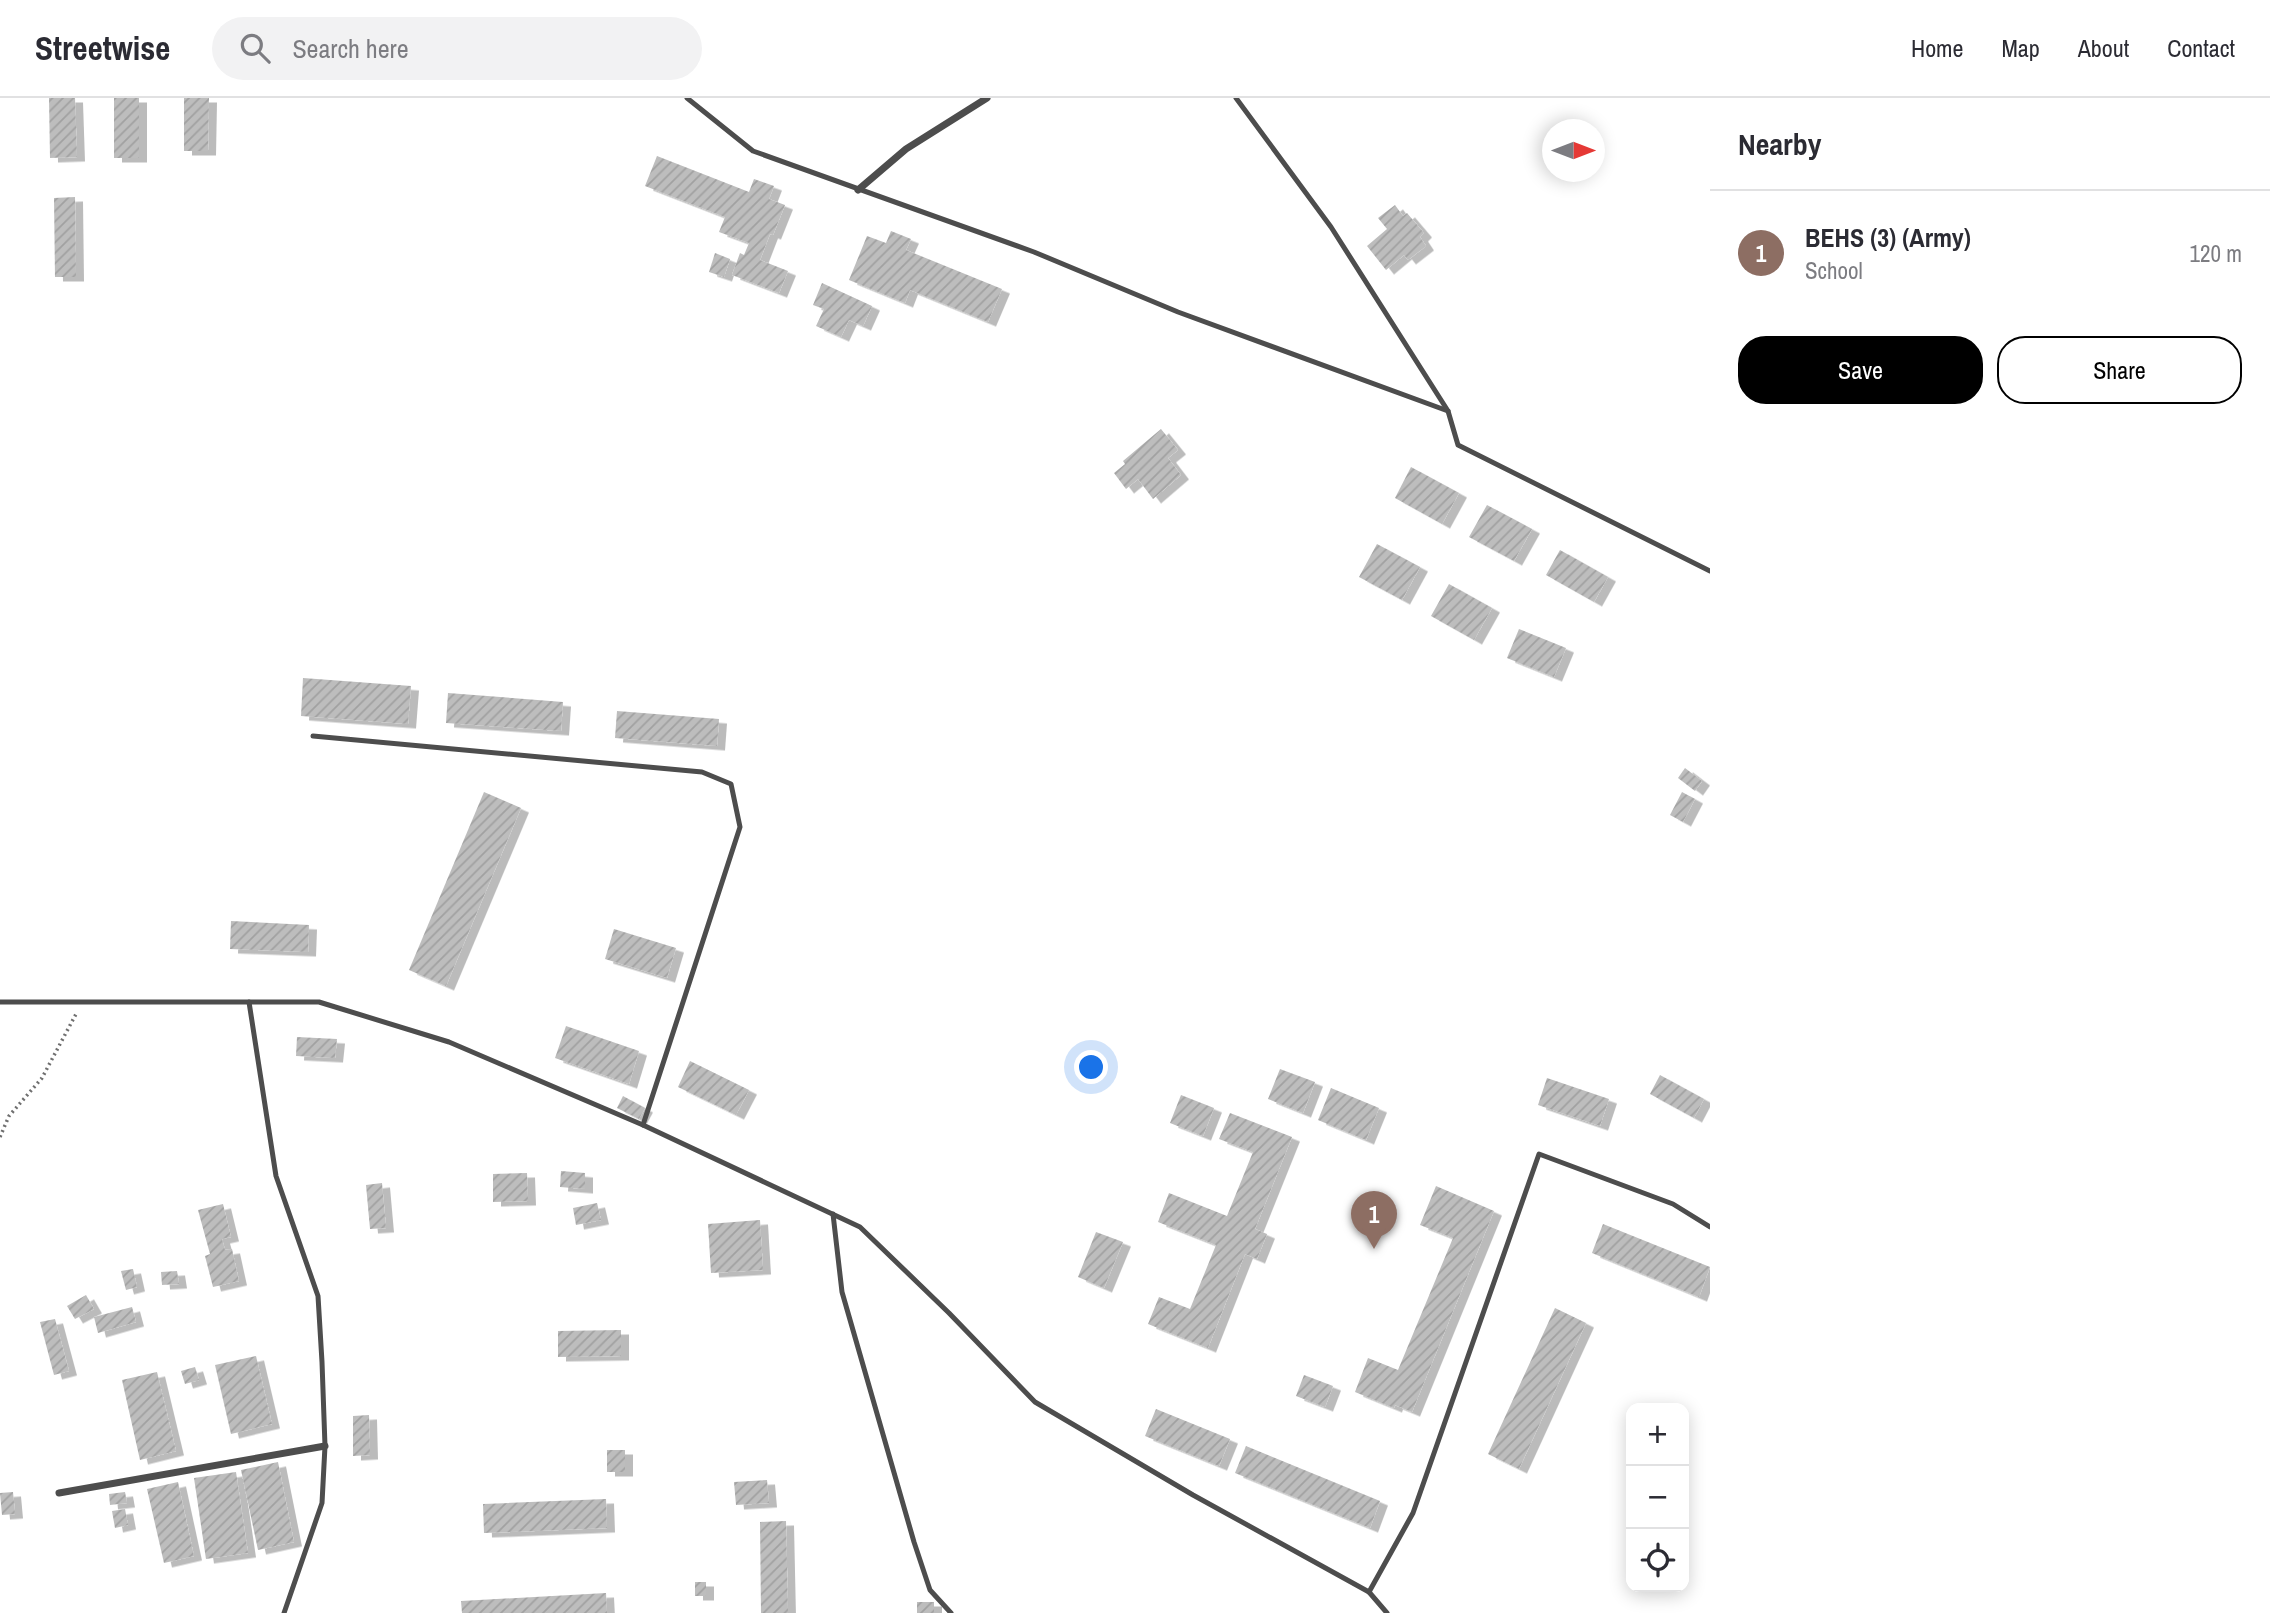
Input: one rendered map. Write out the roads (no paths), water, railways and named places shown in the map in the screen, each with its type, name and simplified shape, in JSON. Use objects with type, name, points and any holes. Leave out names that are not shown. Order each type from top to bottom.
[{"type":"street","points":[[858,190],[906,149],[987,98]]},
{"type":"street","points":[[59,1493],[326,1447]]},
{"type":"lane","points":[[687,98],[753,151],[1034,252],[1178,312],[1448,411]]},
{"type":"lane","points":[[1236,98],[1331,228],[1448,411],[1458,446],[1710,571]]},
{"type":"lane","points":[[313,736],[702,772],[730,784],[740,827],[643,1125]]},
{"type":"lane","points":[[0,1002],[320,1002],[449,1042],[643,1125],[860,1227],[949,1313],[1035,1402],[1193,1495],[1369,1592],[1387,1613]]},
{"type":"lane","points":[[249,1002],[276,1176],[318,1296],[326,1447],[323,1503],[284,1613]]},
{"type":"lane","points":[[1369,1592],[1413,1513],[1539,1154],[1673,1204],[1710,1227]]},
{"type":"lane","points":[[833,1214],[842,1292],[914,1542],[930,1590],[951,1613]]},
{"type":"place","name":"BEHS (3) (Army)","points":[[1374,1249]]}]
